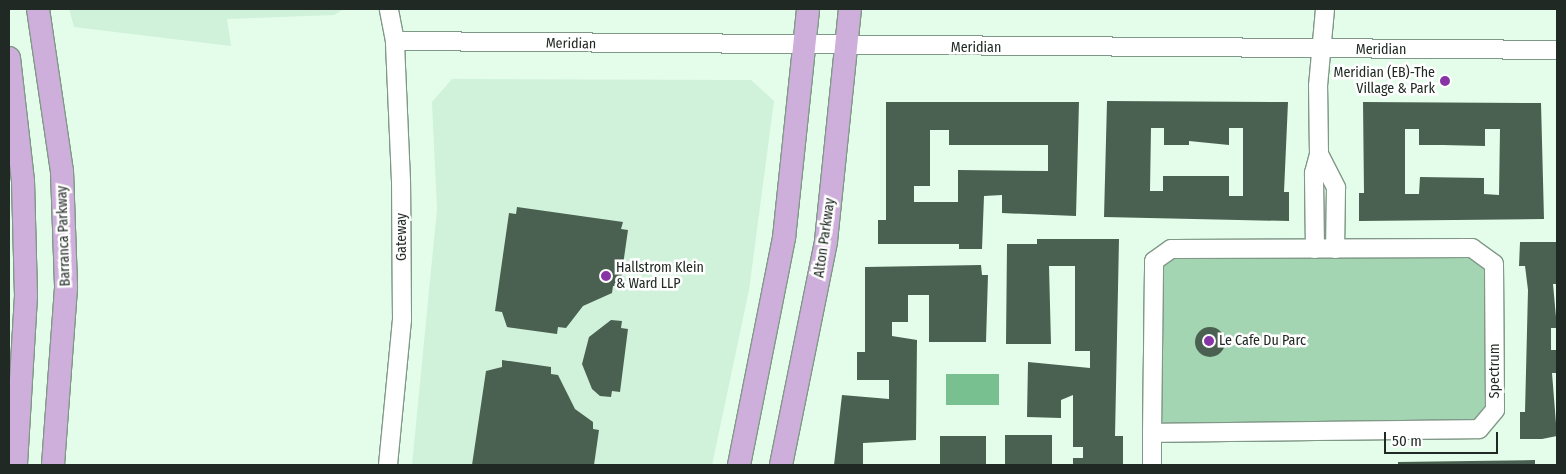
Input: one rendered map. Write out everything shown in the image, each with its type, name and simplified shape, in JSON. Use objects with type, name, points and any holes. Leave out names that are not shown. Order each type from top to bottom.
[{"type":"main road","name":"Barranca Parkway","points":[[38,9],[62,171],[66,288],[53,465]]},
{"type":"main road","points":[[739,465],[784,238],[808,9]]},
{"type":"main road","name":"Alton Parkway","points":[[781,465],[826,241],[850,9]]},
{"type":"main road","points":[[9,58],[23,181],[26,296],[16,465]]},
{"type":"street","name":"Gateway","points":[[388,465],[402,320],[395,41],[389,9]]},
{"type":"street","points":[[1315,249],[1314,173],[1319,154],[1325,9]]},
{"type":"street","name":"Meridian","points":[[395,41],[805,47],[1557,50]]},
{"type":"street","points":[[1319,154],[1336,188],[1335,249]]},
{"type":"street","name":"Spectrum","points":[[1152,433],[1479,429],[1495,410],[1494,264],[1472,248],[1171,249],[1154,261],[1152,433],[1152,465]]},
{"type":"shaded area","points":[[69,9],[344,9],[334,15],[227,19],[231,46],[74,27]]},
{"type":"shaded area","points":[[452,79],[751,80],[774,101],[749,290],[712,465],[412,465],[437,209],[432,102]]},
{"type":"shaded area","points":[[1472,248],[1494,264],[1495,410],[1479,429],[1152,433],[1154,261],[1171,249]]},
{"type":"shaded area","points":[[946,374],[999,374],[999,405],[946,405]]},
{"type":"building","points":[[1107,101],[1288,102],[1284,192],[1289,192],[1289,221],[1104,217]],"holes":[[[1151,128],[1164,128],[1164,145],[1189,145],[1189,141],[1229,145],[1229,128],[1243,128],[1243,196],[1229,196],[1229,176],[1163,176],[1163,191],[1150,191]]]},
{"type":"building","points":[[886,102],[1079,102],[1076,216],[1002,213],[1002,195],[984,196],[982,249],[959,249],[959,244],[878,244],[878,220],[886,220]],"holes":[[[930,130],[949,130],[949,145],[1048,145],[1048,171],[958,170],[958,202],[914,202],[914,186],[930,186]]]},
{"type":"building","points":[[1363,102],[1541,103],[1544,219],[1359,221],[1359,193],[1364,193]],"holes":[[[1405,129],[1419,129],[1419,145],[1485,146],[1485,129],[1500,129],[1499,195],[1484,194],[1484,178],[1420,177],[1419,194],[1405,194]]]},
{"type":"building","points":[[517,207],[623,222],[621,229],[628,230],[620,286],[613,286],[612,293],[583,306],[566,328],[558,327],[557,334],[507,327],[502,312],[495,311],[509,213],[516,214]]},
{"type":"building","points":[[1037,239],[1119,239],[1115,436],[1123,436],[1123,465],[1073,465],[1073,458],[1083,458],[1083,447],[1073,447],[1073,395],[1061,400],[1061,418],[1027,417],[1028,362],[1090,368],[1090,351],[1075,351],[1075,266],[1049,266],[1051,344],[1006,344],[1007,244],[1037,244]]},
{"type":"building","points":[[1520,242],[1557,242],[1557,284],[1553,284],[1557,328],[1551,328],[1551,350],[1557,350],[1557,373],[1552,373],[1557,436],[1542,439],[1520,439],[1520,412],[1525,412],[1528,290],[1525,266],[1519,266]]},
{"type":"building","points":[[981,265],[982,275],[988,275],[986,342],[929,342],[929,295],[908,295],[908,322],[892,322],[892,336],[917,340],[916,440],[863,443],[863,465],[834,465],[842,395],[889,399],[889,380],[857,380],[857,352],[865,352],[865,267]]},
{"type":"building","points":[[611,320],[622,321],[621,328],[628,329],[620,392],[612,391],[611,397],[600,396],[592,389],[582,364],[589,337]]},
{"type":"building","name":"Le Cafe Du Parc","points":[[1210,327],[1221,331],[1225,342],[1221,353],[1210,357],[1199,353],[1195,342],[1199,331]]},
{"type":"building","points":[[502,360],[551,367],[551,374],[558,375],[575,409],[593,422],[593,429],[599,430],[594,465],[472,465],[486,371],[502,367]]},
{"type":"building","points":[[1005,435],[1052,435],[1052,465],[1005,465]]},
{"type":"building","points":[[940,436],[986,436],[986,465],[940,465]]},
{"type":"building","points":[[1535,460],[1535,465],[1398,465],[1398,462]]},
{"type":"place","name":"Meridian (EB)-The Village & Park","points":[[1445,81]]},
{"type":"place","name":"Hallstrom Klein & Ward LLP","points":[[606,276]]},
{"type":"place","name":"Le Cafe Du Parc","points":[[1209,341]]}]
